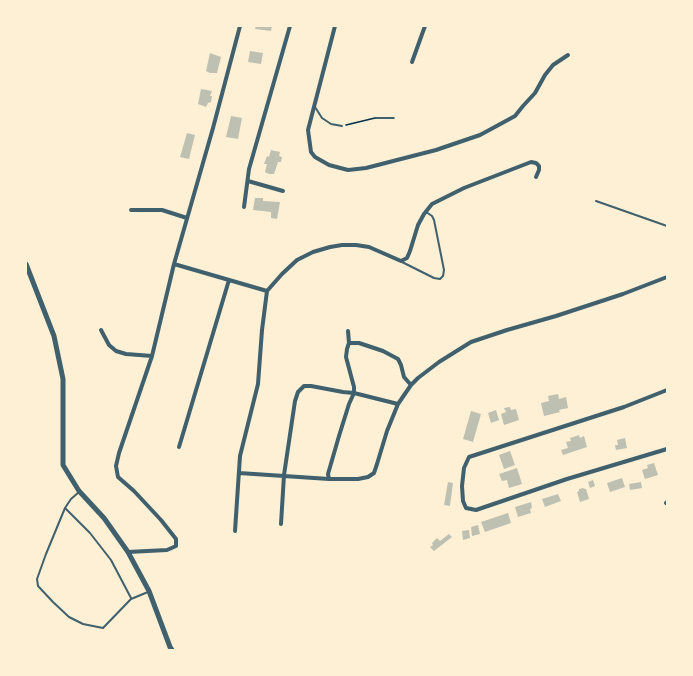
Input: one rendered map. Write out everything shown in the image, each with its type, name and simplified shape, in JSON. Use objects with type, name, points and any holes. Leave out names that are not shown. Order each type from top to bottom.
[{"type":"street","points":[[128,552],[167,550],[176,546],[176,539],[161,520],[134,491],[118,477],[116,466],[152,356],[174,264],[213,128],[240,26]]},
{"type":"street","points":[[244,207],[249,169],[290,26]]},
{"type":"street","points":[[335,26],[308,130],[311,152],[315,157],[330,165],[348,170],[366,168],[436,150],[480,135],[515,116],[535,93],[545,75],[553,65],[568,55]]},
{"type":"street","points":[[412,62],[425,26]]},
{"type":"street","points":[[235,531],[240,456],[258,384],[262,330],[267,291],[297,260],[313,252],[330,247],[349,245],[369,247],[401,261],[407,258],[420,219],[432,204],[464,188],[531,162],[536,163],[539,166],[536,177]]},
{"type":"street","points":[[248,181],[283,191]]},
{"type":"street","points":[[131,210],[162,210],[187,218]]},
{"type":"street","points":[[26,264],[54,336],[63,379],[63,465],[79,491],[104,518],[128,552],[149,591],[172,650]]},
{"type":"street","points":[[174,264],[267,291]]},
{"type":"street","points":[[239,473],[358,480],[368,477],[374,473],[387,431],[398,404],[411,385],[439,362],[471,342],[616,297],[667,276]]},
{"type":"street","points":[[179,447],[229,280]]},
{"type":"street","points":[[101,330],[109,345],[116,351],[126,354],[152,356]]},
{"type":"street","points":[[329,479],[328,474],[339,436],[354,393],[354,387],[346,357],[349,343],[348,331]]},
{"type":"street","points":[[349,343],[359,343],[383,351],[398,359],[402,365],[404,377],[411,385]]},
{"type":"street","points":[[281,524],[284,476],[295,401],[298,392],[304,386],[311,386],[354,393],[398,404]]},
{"type":"street","points":[[667,390],[624,407],[469,457],[464,468],[462,486],[463,501],[466,508],[476,510],[567,479],[667,449]]},
{"type":"lane","points":[[314,106],[322,118],[326,121],[331,124],[342,126]]},
{"type":"lane","points":[[596,200],[667,226]]},
{"type":"lane","points":[[401,261],[434,278],[440,279],[444,276],[434,220],[432,216],[426,212]]},
{"type":"lane","points":[[79,491],[70,499],[64,508],[37,579],[38,586],[69,617],[83,624],[104,628],[131,599],[149,591]]},
{"type":"lane","points":[[64,508],[90,533],[110,560],[131,599]]},
{"type":"path","points":[[342,126],[375,118],[394,118]]},
{"type":"building","points":[[256,26],[272,26],[271,31],[255,29]]},
{"type":"building","points":[[250,51],[263,53],[261,64],[248,62]]},
{"type":"building","points":[[210,53],[221,57],[217,73],[210,73],[206,71]]},
{"type":"building","points":[[201,89],[212,91],[210,96],[212,96],[211,102],[208,103],[206,107],[198,104]]},
{"type":"building","points":[[231,116],[242,118],[238,139],[226,137]]},
{"type":"building","points":[[187,133],[195,135],[189,159],[180,157]]},
{"type":"building","points":[[271,150],[280,152],[279,156],[282,157],[281,162],[278,162],[274,174],[265,172],[267,164],[264,164],[267,156],[269,157]]},
{"type":"building","points":[[255,198],[263,198],[263,201],[280,202],[277,219],[271,218],[271,212],[253,210]]},
{"type":"building","points":[[558,394],[559,399],[566,397],[568,408],[559,410],[560,412],[544,416],[541,403],[549,401],[548,396]]},
{"type":"building","points":[[510,407],[511,410],[516,409],[519,420],[504,425],[501,414],[506,412],[504,408]]},
{"type":"building","points":[[496,410],[499,420],[491,423],[488,413]]},
{"type":"building","points":[[471,411],[481,414],[473,442],[463,439]]},
{"type":"building","points":[[579,435],[580,438],[584,436],[587,447],[563,455],[561,450],[568,448],[566,442],[571,441],[570,438]]},
{"type":"building","points":[[625,438],[627,448],[616,450],[615,445],[618,445],[617,440]]},
{"type":"building","points":[[510,451],[515,465],[504,469],[499,455]]},
{"type":"building","points":[[654,463],[658,475],[645,479],[642,470],[648,468],[647,465]]},
{"type":"building","points":[[517,468],[522,484],[509,488],[507,480],[502,481],[499,474]]},
{"type":"building","points":[[622,478],[625,487],[610,492],[607,483]]},
{"type":"building","points":[[593,480],[595,486],[590,488],[588,482]]},
{"type":"building","points":[[448,482],[453,483],[450,506],[444,505]]},
{"type":"building","points":[[641,482],[642,488],[630,490],[629,484]]},
{"type":"building","points":[[579,489],[586,489],[589,499],[580,502],[577,492]]},
{"type":"building","points":[[558,494],[561,501],[545,507],[542,499]]},
{"type":"building","points":[[531,502],[531,513],[518,517],[515,507]]},
{"type":"building","points":[[508,513],[511,523],[485,532],[481,522]]},
{"type":"building","points":[[478,525],[480,534],[472,536],[471,527]]},
{"type":"building","points":[[469,530],[470,538],[463,540],[462,531]]},
{"type":"building","points":[[449,534],[452,537],[434,551],[430,547],[437,538],[440,541]]}]
